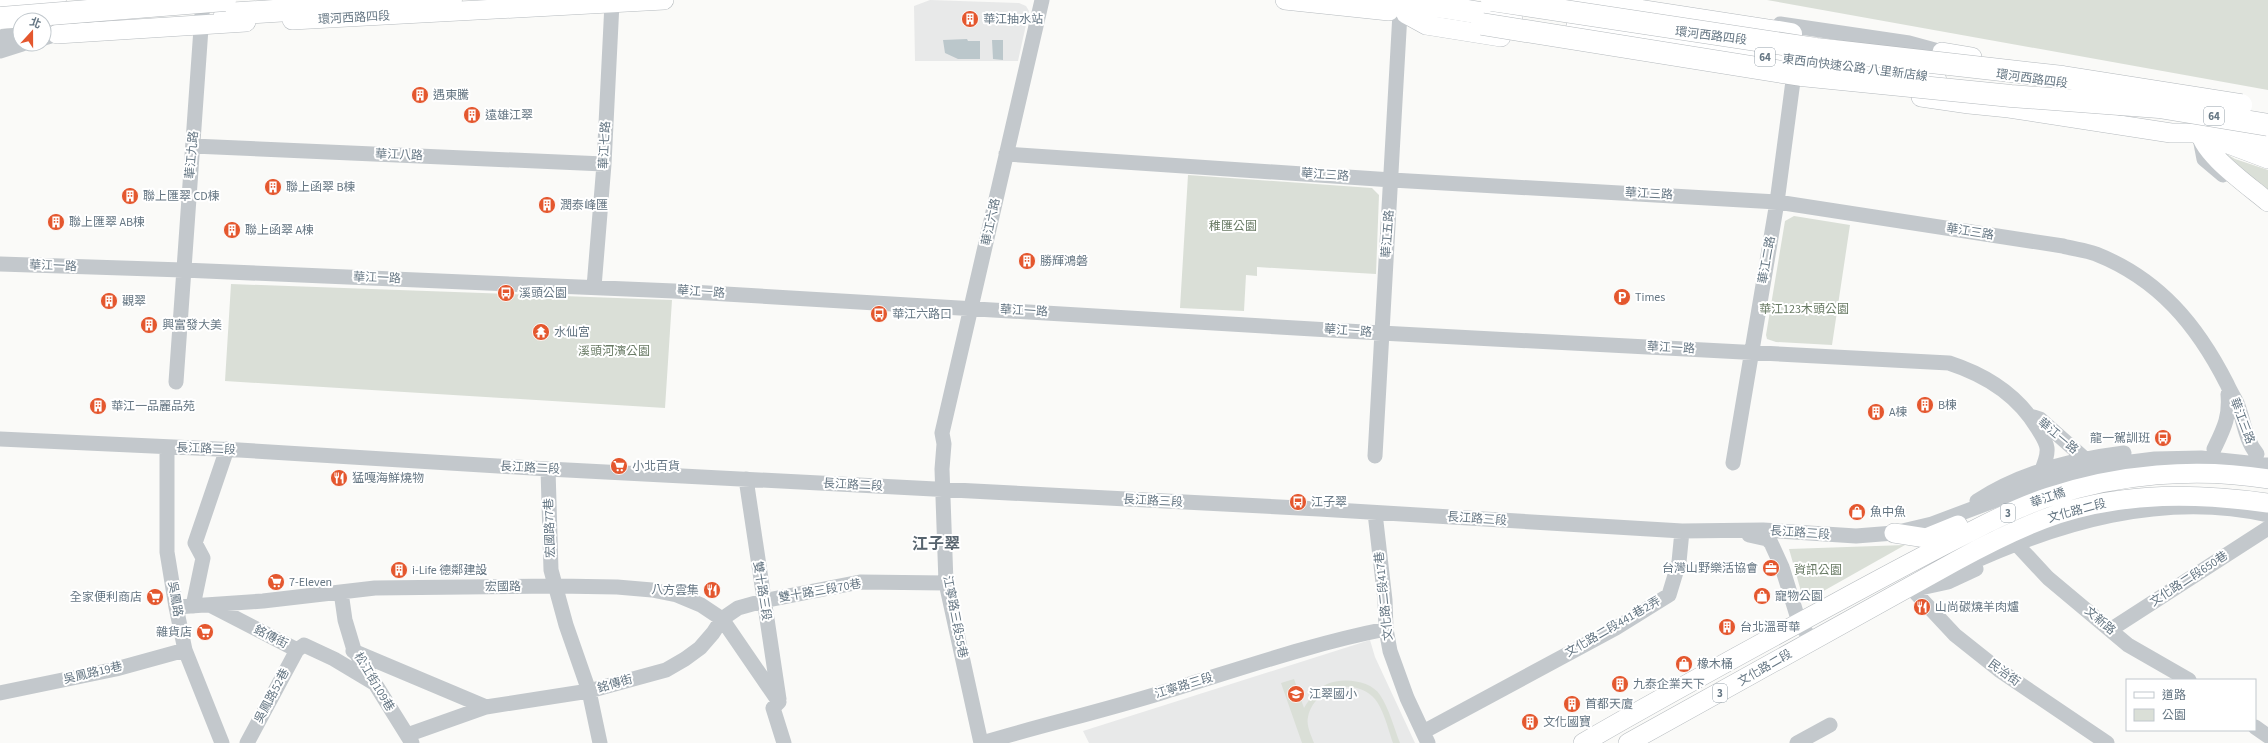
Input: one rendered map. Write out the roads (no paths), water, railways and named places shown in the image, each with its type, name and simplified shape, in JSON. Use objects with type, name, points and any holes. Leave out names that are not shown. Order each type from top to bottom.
[{"type":"highway","points":[[0,5],[55,0]]},
{"type":"highway","points":[[0,18],[224,0]]},
{"type":"highway","points":[[0,18],[177,16],[451,0]]},
{"type":"highway","name":"東西向快速公路 八里新店線","points":[[1372,0],[1443,8],[1768,58],[2159,106],[2268,126]]},
{"type":"highway","name":"東西向快速公路 八里新店線","points":[[1492,0],[1816,49],[2063,77],[2176,93],[2268,110]]},
{"type":"highway","points":[[1570,0],[1910,53],[1942,52]]},
{"type":"highway","points":[[1403,13],[1482,24],[1801,75],[2010,96],[2159,106]]},
{"type":"highway","points":[[2199,133],[2227,134],[2268,143]]},
{"type":"main road","points":[[0,14],[180,0]]},
{"type":"main road","name":"環河西路四段","points":[[52,35],[203,24],[664,0]]},
{"type":"main road","name":"環河西路四段","points":[[1285,0],[1403,13],[1446,11],[1734,55],[1751,64],[1809,73],[1834,82]]},
{"type":"main road","name":"環河西路四段","points":[[1433,0],[2063,82],[2233,116],[2268,126]]},
{"type":"main road","name":"環河西路四段","points":[[1403,13],[1426,26],[1793,81],[1808,83],[1834,82],[2171,133],[2199,133],[2268,159]]},
{"type":"main road","name":"環河西路四段","points":[[1942,52],[2171,92],[2201,110]]},
{"type":"main road","points":[[2201,110],[2199,133],[2208,150],[2268,202]]},
{"type":"main road","points":[[1894,533],[1926,538],[2044,488],[2075,479],[2112,471],[2149,466],[2180,465],[2207,473]]},
{"type":"main road","name":"華江橋","points":[[1828,608],[1927,552],[2011,512],[2049,497],[2086,486],[2134,477],[2207,473],[2243,475],[2268,480]]},
{"type":"main road","name":"文化路二段","points":[[1628,743],[2006,535],[2058,514],[2097,504],[2137,497],[2183,495],[2226,497],[2268,503]]},
{"type":"main road","name":"文化路二段","points":[[1583,743],[1799,622],[1828,608]]},
{"type":"street","points":[[0,1],[12,0]]},
{"type":"street","name":"華江九路","points":[[176,382],[183,270],[203,24],[203,0]]},
{"type":"street","name":"華江六路","points":[[944,444],[942,433],[973,308],[1006,154],[1042,0]]},
{"type":"street","name":"環河西路四段","points":[[1619,0],[1909,43],[1942,52]]},
{"type":"street","name":"華江七路","points":[[594,287],[604,164],[612,3]]},
{"type":"street","name":"華江五路","points":[[1375,456],[1381,333],[1403,13]]},
{"type":"street","points":[[0,37],[12,36]]},
{"type":"street","points":[[0,51],[12,47]]},
{"type":"street","name":"華江二路","points":[[1733,463],[1750,352],[1777,202],[1793,81]]},
{"type":"street","points":[[2199,133],[2268,197]]},
{"type":"street","points":[[2199,133],[2204,160],[2268,212]]},
{"type":"street","name":"華江八路","points":[[193,146],[604,164]]},
{"type":"street","name":"華江三路","points":[[1006,154],[1392,180],[1777,202],[2063,246],[2095,254],[2129,272],[2165,296],[2195,329],[2216,362],[2237,403],[2251,447],[2262,455]]},
{"type":"street","name":"華江一路","points":[[0,264],[594,287],[1381,333],[1949,363],[1973,371],[2000,386],[2031,416],[2045,439],[2047,448],[2041,472]]},
{"type":"street","name":"華江三路","points":[[2214,449],[2225,427],[2229,412],[2228,387]]},
{"type":"street","name":"華江一路","points":[[2031,416],[2040,419],[2084,458]]},
{"type":"street","name":"長江路二段","points":[[0,439],[227,450],[548,469],[1060,496]]},
{"type":"street","name":"江寧路三段55巷","points":[[944,444],[942,469],[946,583],[982,743]]},
{"type":"street","name":"吳鳳路","points":[[167,447],[167,552],[176,607],[185,650],[222,743]]},
{"type":"street","points":[[1950,516],[2008,483],[2084,458],[2172,449],[2214,449],[2262,455]]},
{"type":"street","name":"吳鳳路","points":[[192,606],[203,558],[195,543],[227,450]]},
{"type":"street","points":[[1950,516],[2044,482],[2115,464],[2155,459],[2202,458],[2268,465]]},
{"type":"street","name":"宏國路77巷","points":[[548,469],[551,570],[557,586],[566,625],[590,691],[600,743]]},
{"type":"street","name":"雙十路三段","points":[[746,479],[779,702],[773,708],[784,743]]},
{"type":"street","name":"長江路三段","points":[[1060,496],[1375,512],[1682,531],[1735,532],[1763,530],[1840,536],[1894,533],[1932,524],[1950,516]]},
{"type":"street","points":[[1907,590],[2026,539],[2071,524],[2112,514],[2154,508],[2198,508],[2268,516]]},
{"type":"street","name":"文化路二段417巷","points":[[1375,512],[1385,600],[1386,629],[1390,651],[1406,698],[1426,737]]},
{"type":"street","name":"文化路二段","points":[[1907,590],[1948,582],[2020,548],[2064,533],[2128,518],[2197,515],[2226,517],[2268,525]]},
{"type":"street","name":"文化路二段650巷","points":[[2110,630],[2268,528]]},
{"type":"street","name":"文化路二段441巷2弄","points":[[1426,737],[1520,678],[1616,628],[1669,594],[1679,562],[1682,531]]},
{"type":"street","points":[[1735,532],[1767,539],[1782,567],[1799,622],[1812,641]]},
{"type":"street","points":[[1782,567],[1783,547],[1788,540],[1818,539],[1840,536]]},
{"type":"street","name":"文新路","points":[[2020,548],[2048,578],[2128,645],[2187,679]]},
{"type":"street","name":"雙十路三段70巷","points":[[722,619],[738,608],[763,601],[860,582],[946,583]]},
{"type":"street","name":"宏國路","points":[[176,607],[263,601],[375,588],[616,586],[677,595],[701,605],[722,619],[779,702]]},
{"type":"street","name":"民治街","points":[[1907,590],[1955,635],[1993,666],[2107,743]]},
{"type":"street","name":"松江街109巷","points":[[341,592],[345,620],[354,650],[409,739]]},
{"type":"street","name":"銘傳街","points":[[209,605],[297,650],[304,645],[334,659],[374,683]]},
{"type":"street","name":"銘傳街","points":[[409,739],[486,707],[590,691],[666,670],[700,648],[722,619]]},
{"type":"street","name":"江寧路三段","points":[[982,743],[1047,723],[1144,698],[1340,638],[1386,629]]},
{"type":"street","name":"吳鳳路19巷","points":[[0,693],[116,669],[185,650]]},
{"type":"street","name":"吳鳳路52巷","points":[[247,743],[297,650]]},
{"type":"street","points":[[334,659],[354,650],[486,707]]},
{"type":"street","points":[[1797,743],[1830,725]]},
{"type":"street","points":[[2256,728],[2268,736]]},
{"type":"place","name":"華江抽水站","points":[[970,19]]},
{"type":"place","name":"遇東騰","points":[[420,95]]},
{"type":"place","name":"遠雄江翠","points":[[472,115]]},
{"type":"place","name":"聯上函翠 B棟","points":[[273,187]]},
{"type":"place","name":"聯上匯翠 CD棟","points":[[130,196]]},
{"type":"place","name":"潤泰峰匯","points":[[547,205]]},
{"type":"place","name":"聯上匯翠 AB棟","points":[[56,222]]},
{"type":"place","name":"聯上函翠 A棟","points":[[232,230]]},
{"type":"place","name":"勝輝鴻磐","points":[[1027,261]]},
{"type":"place","name":"溪頭公園","points":[[506,293]]},
{"type":"place","name":"Times","points":[[1622,297]]},
{"type":"place","name":"觀翠","points":[[109,301]]},
{"type":"place","name":"華江六路口","points":[[879,314]]},
{"type":"place","name":"興富發大美","points":[[149,325]]},
{"type":"place","name":"水仙宮","points":[[541,332]]},
{"type":"place","name":"B棟","points":[[1925,405]]},
{"type":"place","name":"華江一品麗品苑","points":[[98,406]]},
{"type":"place","name":"A棟","points":[[1876,412]]},
{"type":"place","name":"龍一駕訓班","points":[[2163,438]]},
{"type":"place","name":"小北百貨","points":[[619,466]]},
{"type":"place","name":"猛嘎海鮮燒物","points":[[339,478]]},
{"type":"place","name":"江子翠","points":[[1298,502]]},
{"type":"place","name":"魚中魚","points":[[1857,512]]},
{"type":"place","name":"台灣山野樂活協會","points":[[1771,568]]},
{"type":"place","name":"i-Life 德鄰建設","points":[[399,570]]},
{"type":"place","name":"7-Eleven","points":[[276,582]]},
{"type":"place","name":"八方雲集","points":[[712,590]]},
{"type":"place","name":"寵物公園","points":[[1762,596]]},
{"type":"place","name":"全家便利商店","points":[[155,597]]},
{"type":"place","name":"山尚碳燒羊肉爐","points":[[1922,607]]},
{"type":"place","name":"台北溫哥華","points":[[1727,627]]},
{"type":"place","name":"雜貨店","points":[[205,632]]},
{"type":"place","name":"橡木桶","points":[[1684,664]]},
{"type":"place","name":"九泰企業天下","points":[[1620,684]]},
{"type":"place","name":"江翠國小","points":[[1296,694]]},
{"type":"place","name":"首都天廈","points":[[1572,704]]},
{"type":"place","name":"文化國寶","points":[[1530,722]]},
{"type":"district","name":"江子翠","points":[[936,544]]},
{"type":"park label","name":"稚匯公園","points":[[1233,226]]},
{"type":"park label","name":"華江123木頭公園","points":[[1804,309]]},
{"type":"park label","name":"溪頭河濱公園","points":[[614,351]]},
{"type":"park label","name":"資訊公園","points":[[1818,570]]}]
